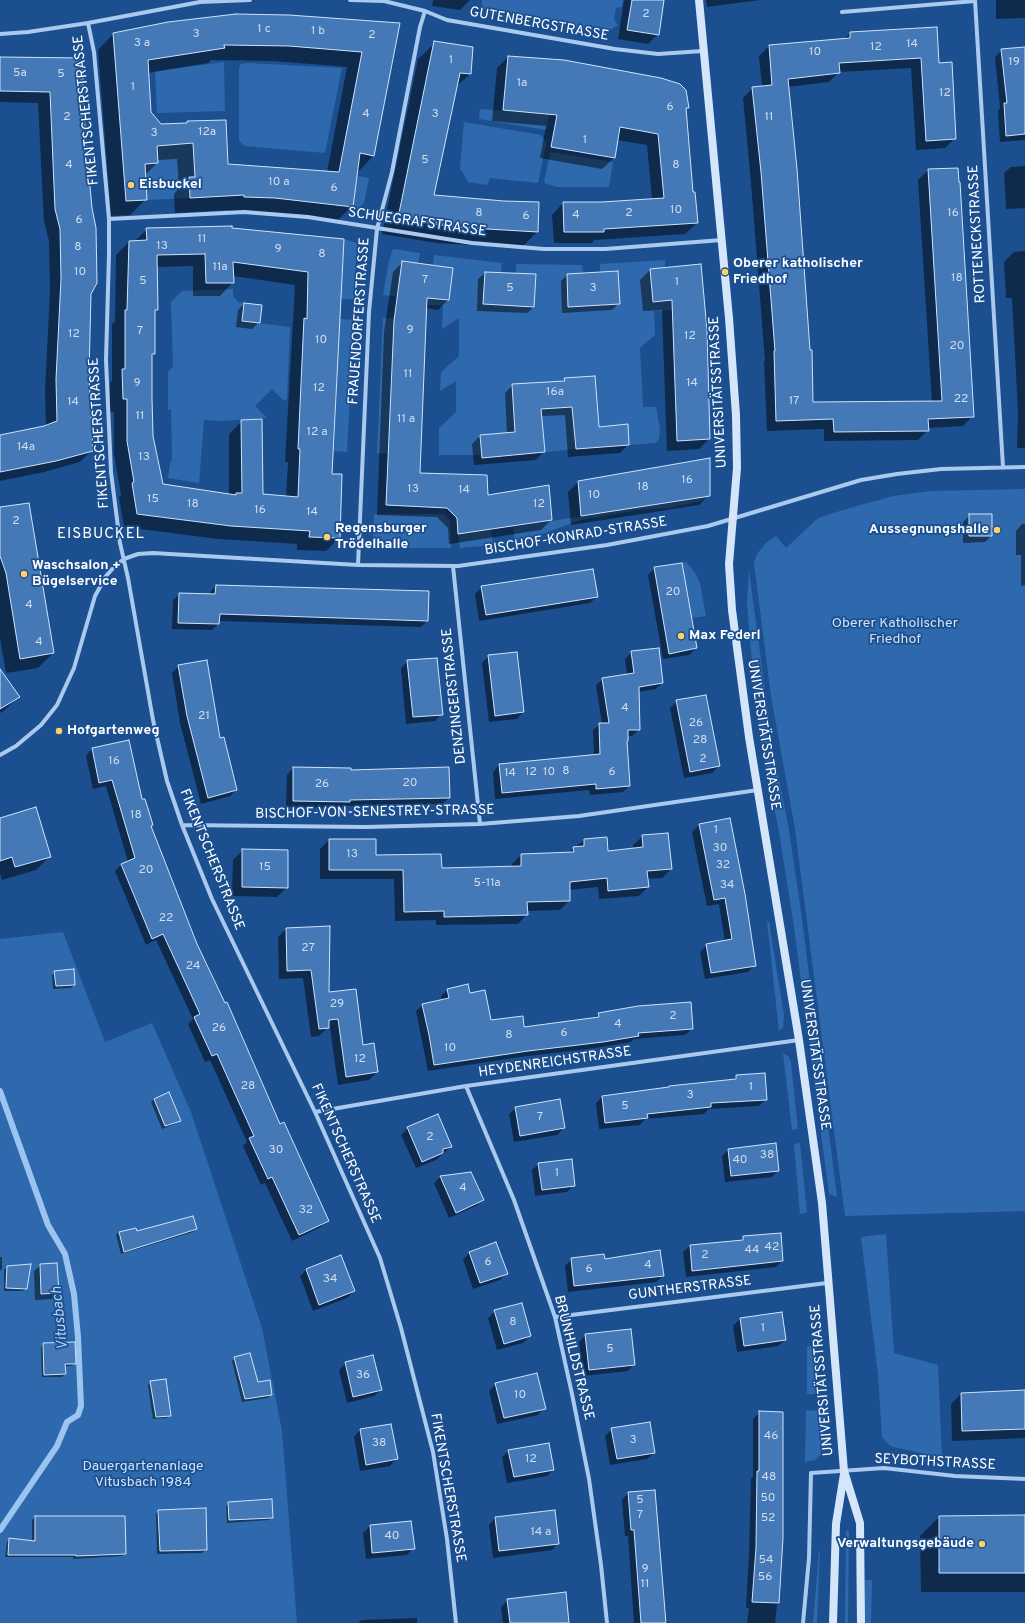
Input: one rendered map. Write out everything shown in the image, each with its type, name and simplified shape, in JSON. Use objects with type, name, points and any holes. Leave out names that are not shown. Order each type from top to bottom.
[{"type":"street","points":[[0,34],[28,32],[88,23],[200,2],[250,0]]},
{"type":"street","name":"GUTENBERGSTRASSE","points":[[350,0],[384,2],[425,11],[447,20],[615,49],[658,54],[703,51]]},
{"type":"street","name":"UNIVERSITÄTSSTRASSE","points":[[699,0],[722,240],[736,415],[737,468],[729,564],[732,610],[758,790],[799,1040],[822,1203],[827,1283],[844,1471],[860,1523],[861,1623]]},
{"type":"street","points":[[842,12],[975,1]]},
{"type":"street","name":"ROTTENECKSTRASSE","points":[[975,1],[1003,467]]},
{"type":"street","name":"FRAUENDORFERSTRASSE","points":[[358,565],[369,312],[377,229],[392,172],[420,27],[425,11]]},
{"type":"street","name":"FIKENTSCHERSTRASSE","points":[[88,23],[94,52],[109,219],[106,368],[111,472],[120,543],[153,720],[167,781],[182,825],[212,899],[315,1112],[380,1258],[401,1328],[433,1452],[447,1539],[456,1623]]},
{"type":"street","name":"SCHUEGRAFSTRASSE","points":[[109,219],[244,212],[308,217],[472,244],[544,248],[605,248],[722,240]]},
{"type":"street","name":"BISCHOF-KONRAD-STRASSE","points":[[124,559],[138,554],[153,553],[358,565],[453,566],[608,545],[686,531],[733,519],[861,480],[941,469],[1025,467]]},
{"type":"street","points":[[0,756],[16,746],[41,724],[57,705],[74,668],[95,596],[106,576],[124,559]]},
{"type":"street","name":"DENZINGERSTRASSE","points":[[453,566],[480,824]]},
{"type":"street","name":"BISCHOF-VON-SENESTREY-STRASSE","points":[[182,825],[366,827],[480,824],[580,816],[758,790]]},
{"type":"street","name":"HEYDENREICHSTRASSE","points":[[315,1112],[466,1086],[799,1040]]},
{"type":"street","name":"BRUNHILDSTRASSE","points":[[466,1086],[514,1200],[554,1317],[572,1394],[589,1479],[601,1565],[607,1623]]},
{"type":"street","name":"GUNTHERSTRASSE","points":[[554,1317],[827,1283]]},
{"type":"street","name":"SEYBOTHSTRASSE","points":[[844,1471],[884,1468],[955,1476],[1025,1479]]},
{"type":"street","name":"UNIVERSITÄTSSTRASSE","points":[[804,1623],[809,1558],[812,1473],[844,1471]]},
{"type":"street","name":"UNIVERSITÄTSSTRASSE","points":[[833,1623],[836,1524],[844,1471]]},
{"type":"green space","points":[[482,0],[623,0],[622,7],[616,8],[614,19],[618,25],[605,33],[486,12],[482,5]]},
{"type":"green space","points":[[224,62],[225,111],[157,113],[155,71]]},
{"type":"green space","points":[[249,63],[342,68],[325,153],[244,146],[239,140],[239,68],[241,64]]},
{"type":"green space","points":[[480,109],[549,115],[546,130],[479,119]]},
{"type":"green space","points":[[464,122],[541,135],[546,142],[546,145],[538,183],[490,178],[487,185],[468,182],[460,168]]},
{"type":"green space","points":[[193,143],[195,177],[189,177],[190,198],[147,200],[146,191],[138,191],[124,165],[158,163],[157,146]]},
{"type":"green space","points":[[550,152],[613,162],[609,187],[557,187],[544,183]]},
{"type":"green space","points":[[357,176],[369,178],[364,203],[359,208],[353,207]]},
{"type":"green space","points":[[344,239],[357,243],[354,299],[340,299]]},
{"type":"green space","points":[[393,249],[420,253],[418,263],[402,261],[398,293],[449,300],[453,268],[433,265],[434,255],[502,263],[501,272],[485,272],[483,304],[534,307],[536,274],[516,273],[516,264],[582,265],[583,273],[567,274],[568,306],[620,304],[618,271],[600,272],[600,264],[665,260],[665,268],[650,269],[653,302],[704,297],[704,309],[654,311],[655,335],[640,348],[643,407],[656,407],[660,429],[659,439],[656,443],[629,445],[627,424],[574,429],[575,449],[545,452],[543,430],[480,435],[482,455],[439,455],[439,428],[456,412],[456,381],[440,391],[441,372],[459,356],[459,318],[442,329],[443,306],[398,302],[398,297],[383,295],[389,261]]},
{"type":"green space","points":[[233,289],[233,296],[238,302],[244,303],[242,321],[290,327],[287,399],[284,401],[272,389],[255,406],[267,418],[221,421],[204,420],[199,483],[168,478],[170,463],[172,460],[171,410],[168,410],[168,372],[173,366],[171,302],[182,291]]},
{"type":"green space","points":[[383,318],[394,318],[388,454],[377,453]]},
{"type":"green space","points":[[340,319],[354,320],[347,452],[334,451]]},
{"type":"green space","name":"Oberer Katholischer Friedhof","points":[[1025,489],[1025,1211],[845,1216],[795,829],[771,696],[754,563],[757,554],[766,543],[776,536],[786,548],[818,518],[893,496],[931,491]]},
{"type":"green space","points":[[710,496],[697,502],[668,508],[639,510],[581,520],[542,534],[515,541],[513,527]]},
{"type":"green space","points":[[374,514],[444,514],[450,521],[451,548],[378,548],[373,541]]},
{"type":"green space","points":[[491,530],[493,545],[460,548],[458,534]]},
{"type":"green space","points":[[686,562],[695,573],[700,583],[706,616],[692,618],[682,563]]},
{"type":"green space","points":[[749,570],[772,743],[789,830],[802,919],[837,1197],[829,1194],[793,920],[755,697],[747,603]]},
{"type":"green space","points":[[767,921],[769,922],[784,1015],[783,1027],[779,1031]]},
{"type":"green space","name":"Dauergartenanlage Vitusbach 1984","points":[[63,932],[105,1042],[152,1023],[191,1112],[262,1328],[282,1431],[297,1623],[0,1623],[0,939]]},
{"type":"green space","points":[[783,1053],[789,1057],[791,1063],[798,1129],[792,1130]]},
{"type":"green space","points":[[800,1143],[807,1213],[800,1214],[794,1144]]},
{"type":"green space","points":[[886,1234],[894,1353],[938,1365],[942,1458],[890,1446],[882,1437],[878,1375],[861,1237]]},
{"type":"green space","points":[[807,1346],[815,1346],[819,1394],[807,1394]]},
{"type":"green space","points":[[806,1410],[820,1411],[822,1444],[821,1454],[815,1460],[805,1462]]},
{"type":"green space","points":[[846,1531],[849,1531],[848,1623],[845,1623]]},
{"type":"green space","points":[[820,1550],[817,1623],[813,1623],[819,1552]]},
{"type":"green space","points":[[865,1580],[872,1580],[871,1623],[864,1623]]},
{"type":"building","points":[[632,0],[664,0],[659,35],[627,30]]},
{"type":"building","points":[[236,14],[289,15],[400,23],[374,156],[360,153],[353,207],[275,198],[244,197],[244,195],[190,198],[189,177],[195,177],[193,143],[157,146],[158,163],[145,164],[147,200],[126,201],[113,33],[168,22]],"holes":[[[224,45],[289,46],[362,52],[339,172],[228,164],[226,120],[187,121],[187,123],[161,124],[151,112],[148,60],[225,48]]]},
{"type":"building","points":[[937,27],[939,63],[952,62],[956,139],[926,141],[921,58],[839,63],[840,73],[788,79],[797,169],[810,350],[812,350],[813,402],[942,401],[928,169],[958,168],[974,417],[928,419],[929,431],[834,432],[833,419],[776,421],[775,351],[761,172],[752,87],[772,85],[769,45],[850,38],[850,32]]},
{"type":"building","points":[[434,41],[473,47],[471,74],[460,73],[434,195],[504,201],[539,202],[538,232],[454,227],[398,218]]},
{"type":"building","points":[[1025,47],[1025,134],[1006,136],[1004,103],[1007,103],[1001,49]]},
{"type":"building","points":[[508,56],[564,60],[661,78],[680,84],[686,90],[689,108],[686,108],[693,192],[695,192],[698,223],[604,229],[604,232],[564,232],[563,202],[602,202],[664,198],[658,134],[620,127],[615,158],[551,147],[557,115],[503,110]]},
{"type":"building","points":[[0,57],[83,58],[83,93],[86,144],[92,208],[96,228],[97,283],[91,294],[89,375],[93,451],[56,461],[0,472],[0,435],[44,426],[57,421],[56,379],[61,279],[60,229],[55,209],[50,92],[0,91]]},
{"type":"building","points":[[232,226],[232,228],[344,239],[332,474],[342,474],[340,538],[309,537],[310,531],[231,526],[137,514],[132,483],[134,482],[127,441],[127,399],[123,399],[122,369],[125,369],[125,310],[127,310],[129,241],[147,240],[146,228]],"holes":[[[205,254],[206,283],[234,283],[233,262],[308,272],[307,319],[304,318],[298,449],[300,449],[298,497],[263,494],[262,419],[241,420],[242,493],[236,493],[236,495],[163,484],[153,436],[152,398],[152,354],[155,354],[155,310],[158,310],[157,255]]]},
{"type":"building","points":[[402,261],[453,268],[449,300],[427,298],[420,473],[487,475],[488,495],[549,485],[552,520],[458,534],[457,518],[447,508],[386,505],[394,321]]},
{"type":"building","points":[[701,264],[707,330],[710,439],[677,441],[672,300],[653,302],[650,269]]},
{"type":"building","points":[[618,271],[620,304],[568,307],[567,274]]},
{"type":"building","points":[[485,272],[536,274],[534,307],[483,304]]},
{"type":"building","points":[[244,303],[262,305],[260,323],[242,321]]},
{"type":"building","points":[[595,376],[599,427],[628,424],[629,445],[576,449],[572,407],[541,409],[545,452],[482,458],[480,435],[515,432],[512,384],[565,381],[564,378]]},
{"type":"building","points":[[710,458],[710,496],[581,516],[578,481]]},
{"type":"building","points":[[29,503],[54,653],[20,659],[6,573],[0,556],[0,507]]},
{"type":"building","points":[[969,514],[992,514],[992,536],[969,536]]},
{"type":"building","points":[[682,563],[697,648],[669,654],[654,567]]},
{"type":"building","points":[[593,569],[598,597],[486,615],[481,586]]},
{"type":"building","points":[[216,585],[429,591],[428,621],[220,614],[219,624],[178,623],[179,593],[215,594]]},
{"type":"building","points":[[659,648],[663,683],[639,687],[640,730],[628,730],[627,741],[630,786],[596,789],[596,784],[502,793],[499,764],[600,754],[599,723],[609,723],[602,678],[634,673],[631,651]]},
{"type":"building","points":[[517,652],[524,712],[495,716],[488,655]]},
{"type":"building","points":[[437,658],[443,715],[413,717],[407,660]]},
{"type":"building","points":[[207,660],[220,738],[224,737],[237,790],[208,798],[187,716],[178,665]]},
{"type":"building","points":[[0,669],[20,697],[0,709]]},
{"type":"building","points":[[706,695],[720,766],[690,772],[676,700]]},
{"type":"building","points":[[129,740],[142,799],[145,799],[153,825],[151,826],[197,944],[225,1003],[227,1002],[280,1124],[284,1122],[329,1221],[299,1235],[272,1177],[268,1179],[249,1138],[254,1136],[217,1054],[212,1056],[194,1017],[200,1014],[163,934],[152,939],[121,864],[135,858],[112,780],[99,783],[92,748]]},
{"type":"building","points":[[293,767],[351,768],[351,770],[449,767],[450,798],[350,800],[350,802],[293,801]]},
{"type":"building","points":[[36,807],[51,857],[15,867],[12,857],[0,861],[0,818]]},
{"type":"building","points":[[730,818],[745,894],[756,966],[711,973],[706,944],[732,939],[725,898],[714,900],[699,824]]},
{"type":"building","points":[[668,833],[672,869],[647,871],[649,887],[608,891],[607,878],[570,882],[570,901],[527,902],[528,915],[444,917],[444,911],[404,912],[403,870],[329,870],[329,839],[376,839],[376,855],[441,854],[442,868],[521,866],[521,854],[574,852],[573,847],[584,846],[584,839],[607,837],[608,851],[643,847],[642,835]]},
{"type":"building","points":[[242,849],[288,850],[288,888],[242,887]]},
{"type":"building","points":[[330,926],[329,992],[356,989],[363,1045],[374,1043],[378,1072],[346,1077],[338,1019],[329,1020],[329,1028],[319,1029],[311,970],[287,971],[286,928]]},
{"type":"building","points":[[74,969],[75,985],[56,986],[54,971]]},
{"type":"building","points":[[468,984],[470,993],[485,990],[491,1020],[523,1016],[524,1027],[599,1017],[598,1013],[638,1006],[691,1002],[693,1029],[638,1033],[639,1036],[603,1042],[434,1065],[422,1004],[449,998],[447,989]]},
{"type":"building","points":[[765,1073],[767,1100],[711,1103],[711,1107],[647,1114],[648,1118],[605,1123],[602,1096],[669,1086],[736,1079],[736,1075]]},
{"type":"building","points":[[169,1092],[181,1121],[165,1126],[154,1099]]},
{"type":"building","points":[[560,1099],[565,1128],[520,1136],[515,1107]]},
{"type":"building","points":[[438,1114],[452,1147],[443,1149],[443,1153],[422,1162],[407,1127]]},
{"type":"building","points":[[776,1143],[779,1171],[731,1176],[728,1149]]},
{"type":"building","points":[[572,1159],[575,1186],[542,1190],[538,1163]]},
{"type":"building","points":[[471,1172],[484,1200],[456,1213],[440,1176]]},
{"type":"building","points":[[193,1216],[197,1229],[124,1252],[119,1232],[136,1228],[137,1231]]},
{"type":"building","points":[[781,1233],[783,1261],[692,1271],[690,1245],[743,1240],[743,1236]]},
{"type":"building","points":[[496,1242],[508,1274],[480,1283],[469,1252]]},
{"type":"building","points":[[660,1250],[664,1276],[574,1286],[571,1258],[604,1254],[605,1259]]},
{"type":"building","points":[[341,1255],[355,1291],[319,1305],[306,1269]]},
{"type":"building","points":[[57,1263],[59,1293],[41,1294],[40,1264]]},
{"type":"building","points":[[31,1264],[27,1289],[6,1288],[7,1266]]},
{"type":"building","points":[[522,1303],[531,1336],[504,1344],[494,1310]]},
{"type":"building","points":[[782,1312],[786,1340],[744,1346],[740,1318]]},
{"type":"building","points":[[631,1329],[635,1365],[589,1370],[585,1334]]},
{"type":"building","points":[[75,1342],[76,1364],[65,1364],[66,1374],[44,1375],[43,1343]]},
{"type":"building","points":[[250,1353],[258,1382],[270,1380],[272,1395],[245,1399],[234,1357]]},
{"type":"building","points":[[373,1355],[382,1390],[353,1397],[345,1362]]},
{"type":"building","points":[[537,1373],[546,1409],[504,1418],[495,1383]]},
{"type":"building","points":[[166,1379],[171,1416],[156,1417],[150,1381]]},
{"type":"building","points":[[1025,1390],[1025,1429],[962,1431],[961,1393]]},
{"type":"building","points":[[759,1411],[783,1412],[783,1538],[779,1603],[752,1602],[756,1548],[757,1471],[759,1471]]},
{"type":"building","points":[[650,1422],[655,1453],[617,1459],[611,1428]]},
{"type":"building","points":[[391,1424],[398,1459],[366,1465],[360,1429]]},
{"type":"building","points":[[549,1443],[554,1470],[514,1477],[508,1450]]},
{"type":"building","points":[[655,1490],[666,1623],[641,1623],[634,1530],[631,1530],[628,1492]]},
{"type":"building","points":[[272,1499],[273,1518],[229,1520],[228,1502]]},
{"type":"building","points":[[206,1508],[207,1550],[160,1551],[158,1510]]},
{"type":"building","points":[[555,1510],[559,1544],[499,1551],[495,1517]]},
{"type":"building","name":"Verwaltungsgebäude","points":[[1025,1515],[1025,1573],[939,1573],[939,1516]]},
{"type":"building","points":[[35,1516],[125,1516],[126,1554],[76,1556],[8,1555],[9,1538],[35,1541]]},
{"type":"building","points":[[411,1521],[415,1549],[372,1553],[370,1525]]},
{"type":"building","points":[[566,1592],[569,1623],[510,1623],[507,1599]]},
{"type":"waterway","name":"Vitusbach","points":[[0,1091],[48,1225],[65,1254],[74,1294],[78,1337],[81,1406],[78,1415],[67,1422],[57,1446],[0,1530]]},
{"type":"place","name":"Eisbuckel","points":[[131,185]]},
{"type":"place","name":"Oberer katholischer Friedhof","points":[[725,272]]},
{"type":"place","name":"Aussegnungshalle","points":[[997,530]]},
{"type":"place","name":"Regensburger Trödelhalle","points":[[327,537]]},
{"type":"place","name":"Waschsalon + Bügelservice","points":[[24,574]]},
{"type":"place","name":"Max Federl","points":[[681,636]]},
{"type":"place","name":"Hofgartenweg","points":[[59,731]]},
{"type":"place","name":"Verwaltungsgebäude","points":[[982,1544]]},
{"type":"district","name":"EISBUCKEL","points":[[101,535]]}]
